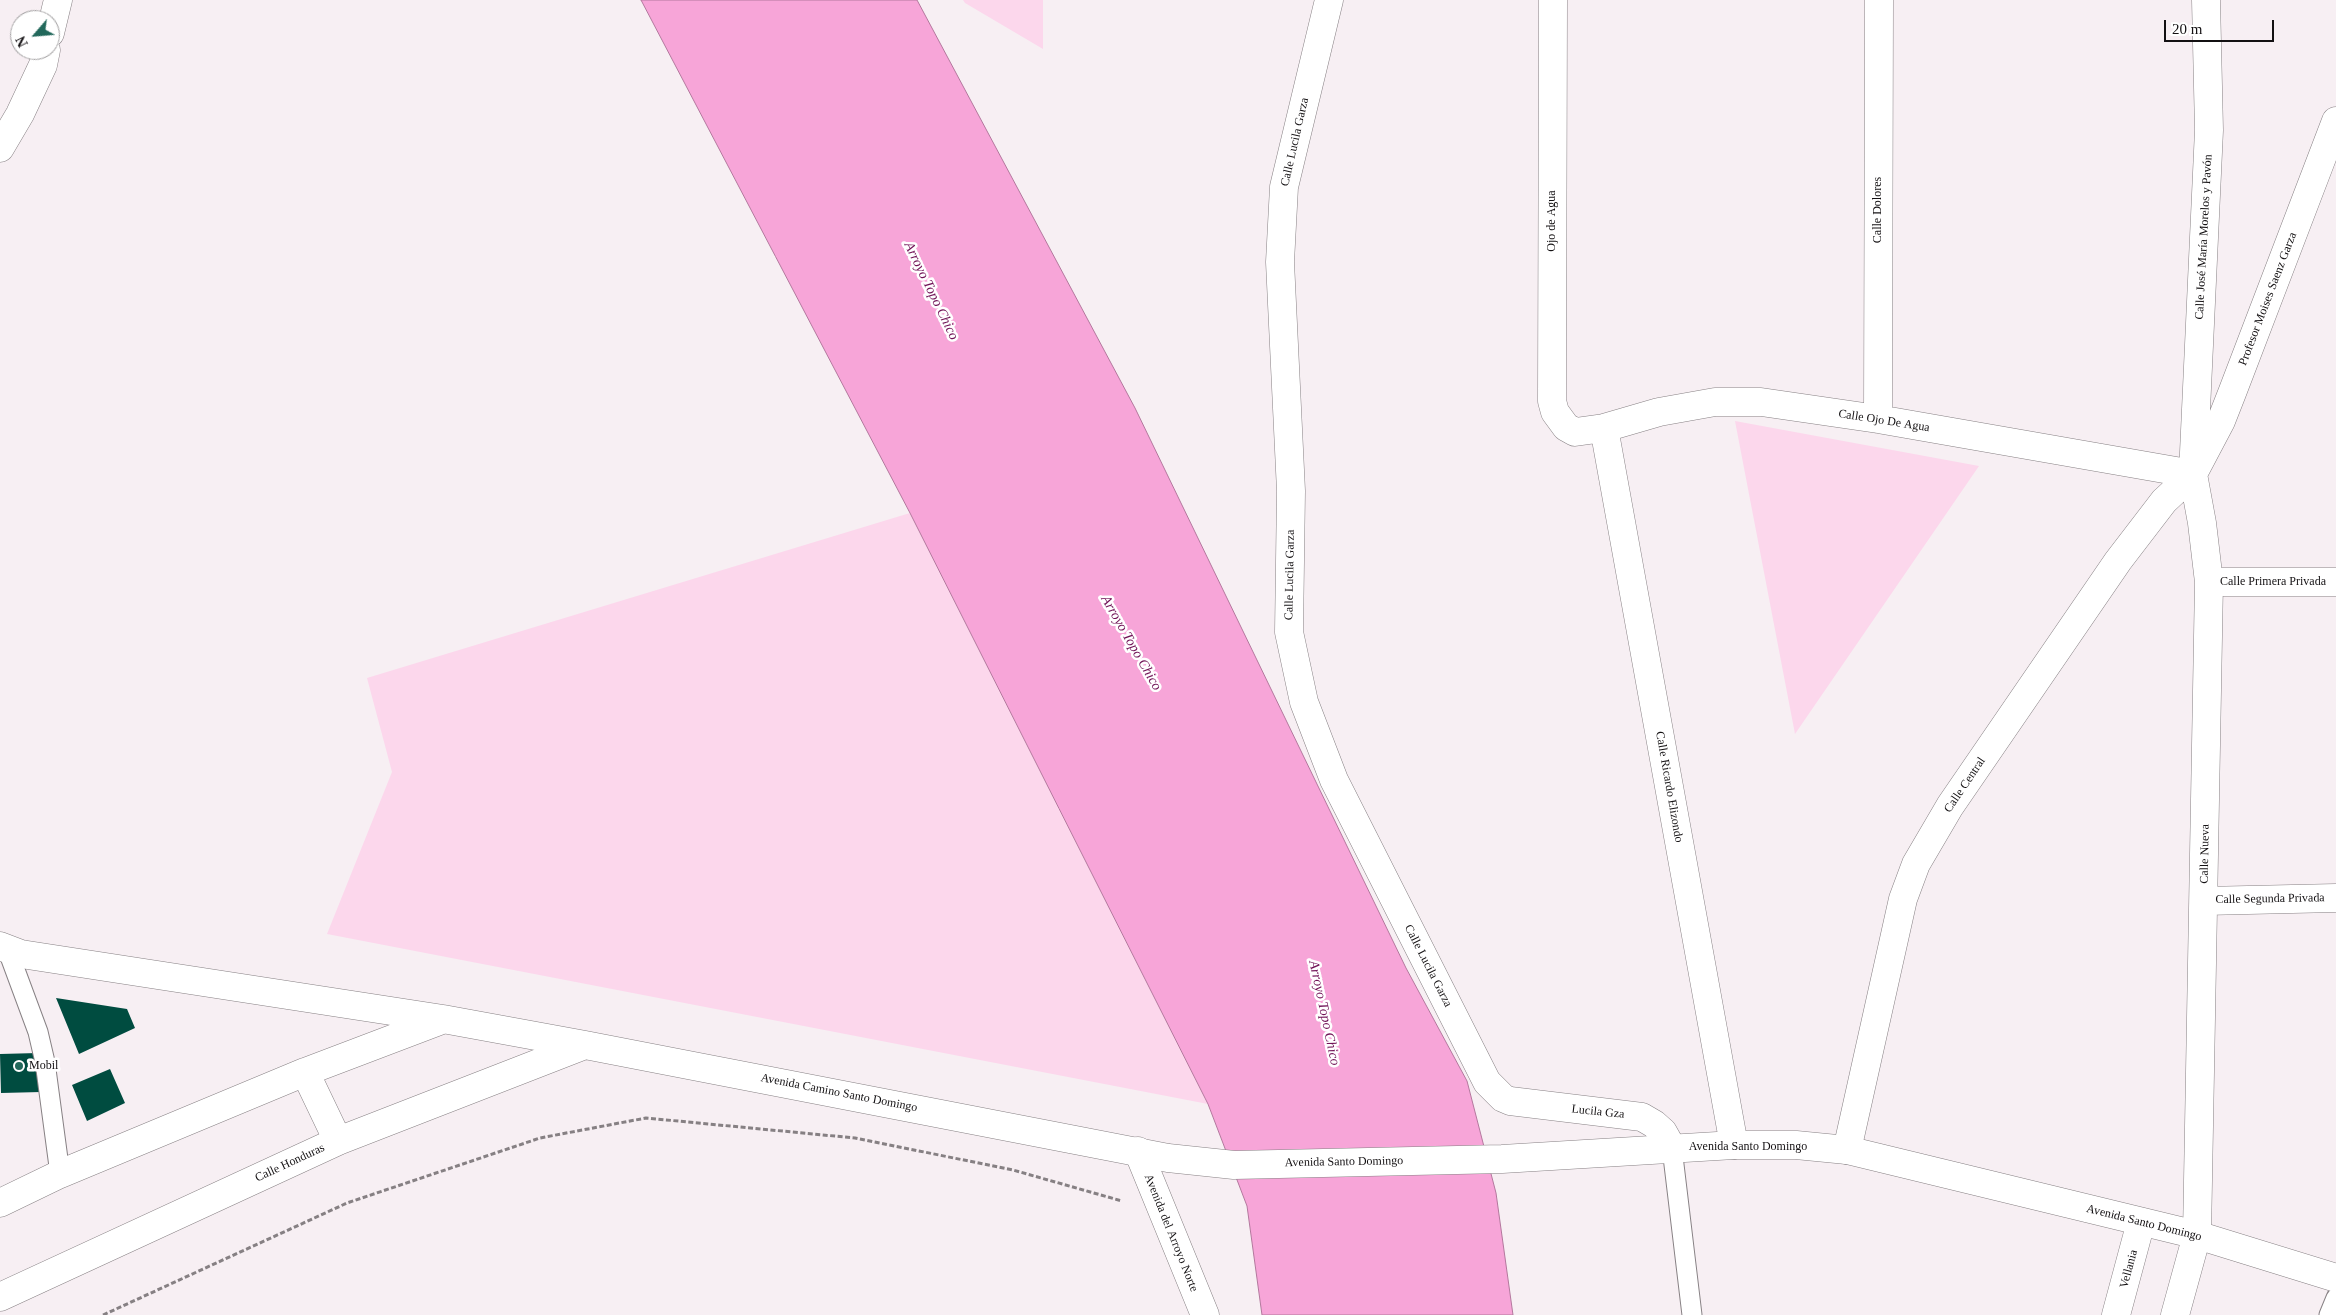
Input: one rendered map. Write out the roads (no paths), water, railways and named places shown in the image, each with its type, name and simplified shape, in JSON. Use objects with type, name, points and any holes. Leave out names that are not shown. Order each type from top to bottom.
[{"type":"street","name":"Calle Lucila Garza","points":[[1329,0],[1284,187],[1280,262],[1291,491],[1289,632],[1304,702],[1334,780],[1487,1082],[1503,1098],[1510,1101]]},
{"type":"street","name":"Ojo de Agua","points":[[1553,0],[1552,401],[1560,421],[1576,432]]},
{"type":"street","name":"Calle Dolores","points":[[1878,419],[1879,0]]},
{"type":"street","name":"Calle José María Morelos y Pavón","points":[[2193,474],[2209,130],[2206,0]]},
{"type":"street","points":[[0,148],[20,114],[44,60]]},
{"type":"street","name":"Profesor Moises Saenz Garza","points":[[2193,474],[2221,421],[2336,121]]},
{"type":"street","name":"Calle Ojo De Agua","points":[[1576,432],[1604,428],[1659,412],[1715,402],[1761,402],[1878,419],[2193,474]]},
{"type":"street","name":"Calle Ricardo Elizondo","points":[[1604,428],[1734,1145]]},
{"type":"street","name":"Calle Nueva","points":[[2193,474],[2202,522],[2209,582],[2197,1236]]},
{"type":"street","name":"Calle Central","points":[[1847,1150],[1903,899],[1916,864],[1950,806],[2123,554],[2164,501],[2193,474]]},
{"type":"street","name":"Calle Primera Privada","points":[[2209,582],[2336,582]]},
{"type":"street","name":"Calle Segunda Privada","points":[[2204,901],[2336,898]]},
{"type":"street","name":"Avenida Camino Santo Domingo","points":[[4,949],[443,1019],[586,1044],[1168,1158],[1234,1165]]},
{"type":"street","points":[[0,1203],[60,1174],[305,1072],[443,1019]]},
{"type":"street","name":"Calle Honduras","points":[[0,1297],[338,1141],[586,1044]]},
{"type":"street","points":[[305,1072],[338,1141]]},
{"type":"street","name":"Lucila Gza","points":[[1510,1101],[1642,1118],[1654,1124],[1663,1132],[1672,1148]]},
{"type":"street","name":"Avenida Santo Domingo","points":[[1234,1165],[1502,1159],[1734,1145],[1796,1145],[1847,1150],[2197,1236],[2336,1278]]},
{"type":"street","name":"Avenida del Arroyo Norte","points":[[1138,1151],[1205,1315]]},
{"type":"street","name":"Vellania","points":[[2116,1315],[2141,1222]]},
{"type":"street","points":[[2175,1315],[2197,1236]]},
{"type":"lane","points":[[4,949],[38,1032],[44,1054],[60,1174]]},
{"type":"lane","points":[[1672,1148],[1692,1315]]},
{"type":"lane","points":[[2330,1315],[2336,1298]]},
{"type":"water","name":"Arroyo Topo Chico","points":[[641,0],[917,0],[1135,408],[1406,968],[1467,1081],[1496,1193],[1513,1315],[1262,1315],[1247,1206],[1208,1104],[910,513]]},
{"type":"place","name":"Mobil","points":[[19,1066]]}]
